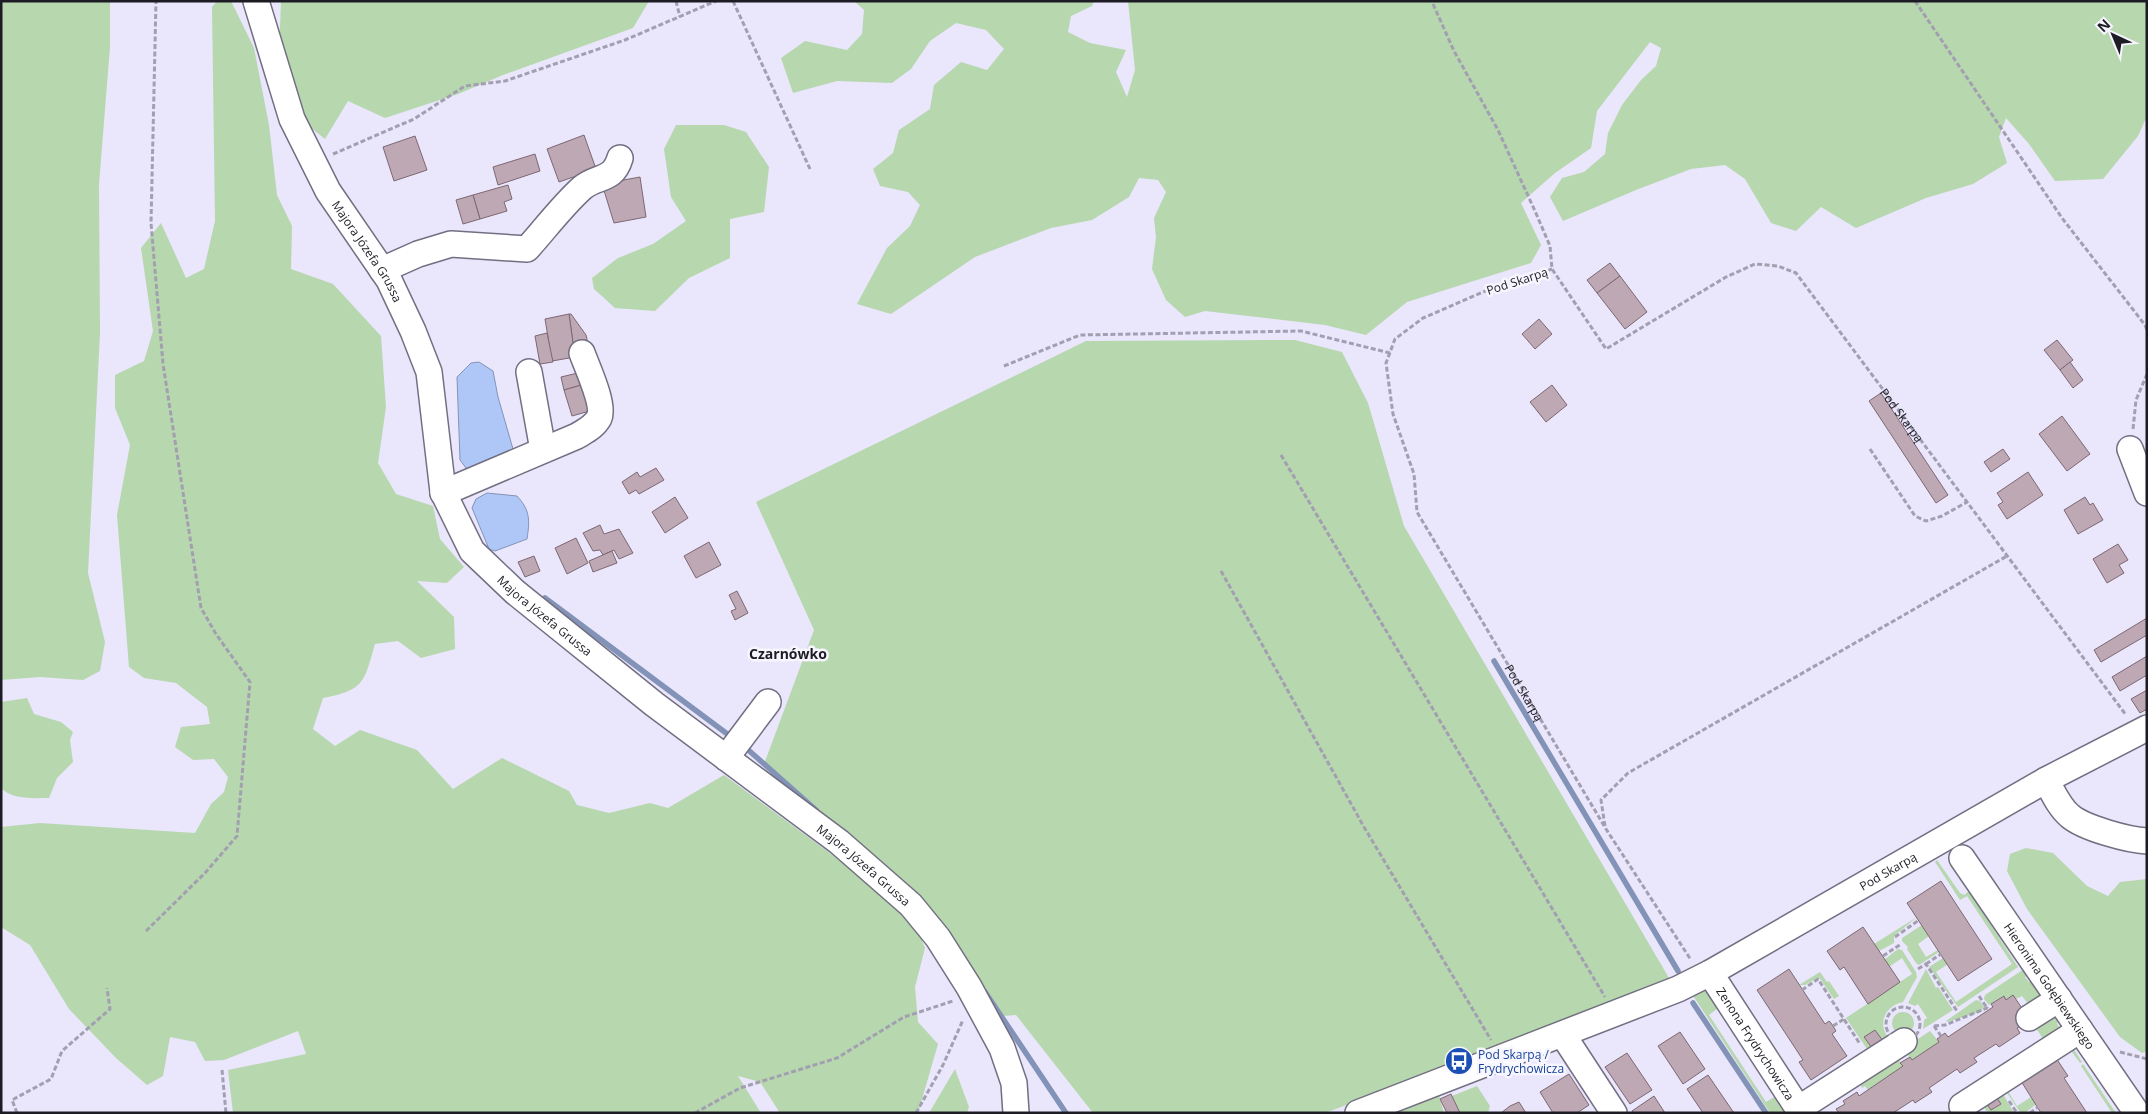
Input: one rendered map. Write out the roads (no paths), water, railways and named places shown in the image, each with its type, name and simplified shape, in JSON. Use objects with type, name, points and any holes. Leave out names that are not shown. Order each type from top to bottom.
[{"type":"street","name":"Majora Józefa Grussa","points":[[256,1],[292,119],[328,190],[382,270],[413,331],[429,372],[443,493],[472,551],[515,592],[654,704],[839,842],[896,890],[938,938],[974,996],[1002,1048],[1014,1083],[1017,1110]]},
{"type":"street","points":[[382,270],[418,254],[451,244],[527,249],[583,187],[606,177],[617,169],[620,158]]},
{"type":"street","points":[[443,493],[577,436],[592,427],[599,417],[600,406],[582,353]]},
{"type":"street","points":[[529,372],[543,450]]},
{"type":"street","points":[[2130,449],[2147,493]]},
{"type":"street","points":[[726,758],[768,702]]},
{"type":"street","name":"Pod Skarpą","points":[[1358,1113],[1615,1014],[1706,975],[2046,780],[2142,730]]},
{"type":"street","points":[[2046,780],[2062,807],[2071,817],[2128,838],[2147,841]]},
{"type":"street","name":"Hieronima Gołębiewskiego","points":[[1962,858],[2138,1113]]},
{"type":"street","name":"Zenona Frydrychowicza","points":[[1706,975],[1799,1111]]},
{"type":"street","points":[[2029,1018],[2059,999]]},
{"type":"street","points":[[1962,1106],[2080,1030]]},
{"type":"street","points":[[1562,1035],[1614,1113]]},
{"type":"street","points":[[1799,1111],[1904,1041]]},
{"type":"water","points":[[479,362],[493,371],[498,397],[515,456],[469,472],[460,460],[457,377],[471,363]]},
{"type":"water","points":[[487,493],[517,496],[527,511],[529,526],[527,539],[495,551],[489,549],[472,508],[476,499]]},
{"type":"waterway","points":[[545,598],[730,736]]},
{"type":"waterway","points":[[1494,661],[1678,971]]},
{"type":"waterway","points":[[745,747],[816,810]]},
{"type":"waterway","points":[[985,992],[1066,1113]]},
{"type":"waterway","points":[[1693,1003],[1766,1113]]},
{"type":"place","name":"Pod Skarpą / Frydrychowicza","points":[[1459,1061]]},
{"type":"district","name":"Czarnówko","points":[[788,653]]}]
